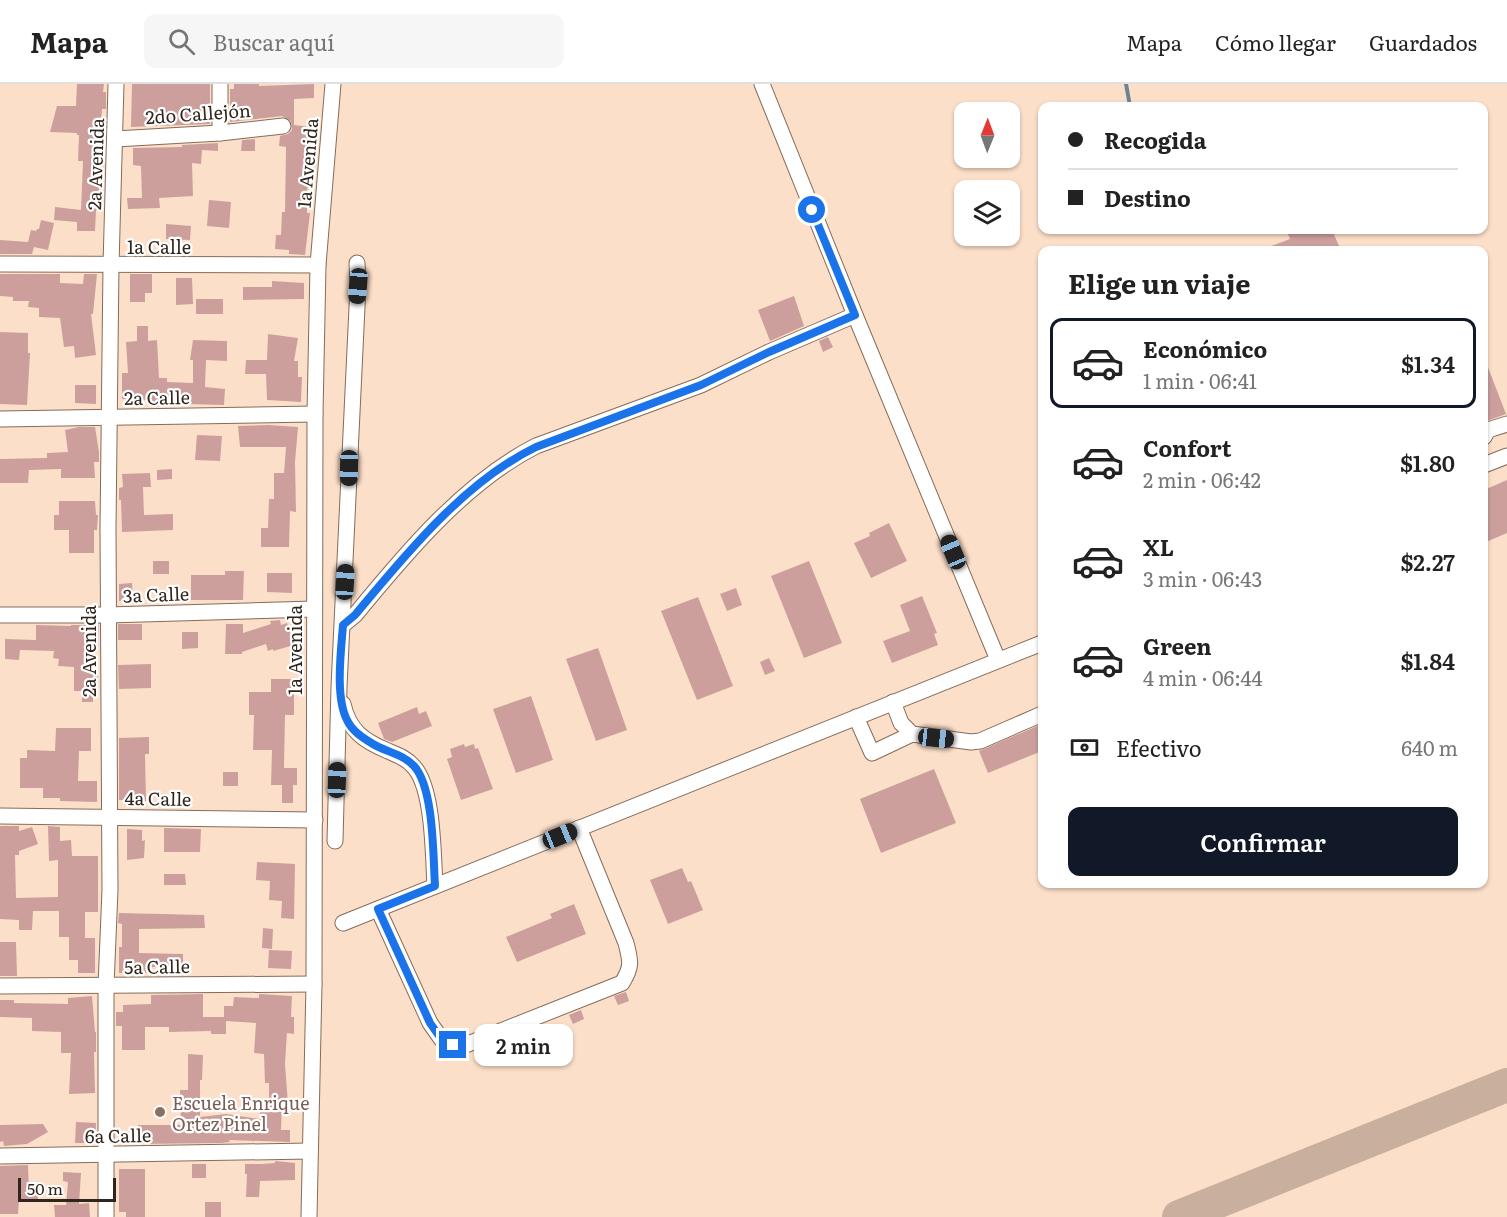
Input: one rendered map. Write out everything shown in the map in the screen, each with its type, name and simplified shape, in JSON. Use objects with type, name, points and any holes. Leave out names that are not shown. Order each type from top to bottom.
[{"type":"street","name":"2a Avenida","points":[[106,1217],[106,986],[110,890],[108,816],[109,418],[116,84]]},
{"type":"street","points":[[220,84],[220,133]]},
{"type":"street","name":"1a Avenida","points":[[309,1217],[314,984],[315,414],[318,265],[333,84]]},
{"type":"street","points":[[762,84],[998,660]]},
{"type":"street","name":"2do Callejón","points":[[116,139],[220,133],[283,126]]},
{"type":"street","points":[[335,842],[339,687],[358,286],[357,263]]},
{"type":"street","name":"1a Calle","points":[[0,264],[318,265]]},
{"type":"street","points":[[343,625],[355,615],[429,529],[484,480],[516,456],[701,385],[778,348],[855,315]]},
{"type":"street","name":"2a Calle","points":[[0,418],[315,414]]},
{"type":"street","points":[[1488,430],[1507,424]]},
{"type":"street","points":[[1488,463],[1507,456]]},
{"type":"street","name":"3a Calle","points":[[0,615],[108,615],[314,609]]},
{"type":"street","points":[[343,923],[1038,645]]},
{"type":"street","points":[[339,687],[346,720],[359,735],[413,765],[421,779],[428,799],[435,886]]},
{"type":"street","points":[[893,702],[901,723],[912,734]]},
{"type":"street","points":[[856,717],[872,753],[912,734],[971,742],[980,741],[1038,716]]},
{"type":"street","name":"4a Calle","points":[[0,816],[315,820]]},
{"type":"street","points":[[378,909],[430,1023],[442,1040],[453,1045],[463,1046],[622,983],[629,971],[631,960],[579,828]]},
{"type":"street","name":"5a Calle","points":[[0,986],[314,984]]},
{"type":"street","name":"6a Calle","points":[[0,1156],[309,1151]]},
{"type":"building","points":[[77,84],[104,84],[103,92],[106,92],[106,109],[102,109],[100,136],[99,174],[103,174],[102,210],[96,210],[95,231],[77,231],[77,222],[54,220],[55,207],[81,210],[83,161],[78,161],[79,135],[50,132],[57,106],[76,106]]},
{"type":"building","points":[[132,84],[210,84],[210,124],[131,127]]},
{"type":"building","points":[[234,84],[259,84],[259,86],[314,84],[314,98],[294,99],[294,125],[311,127],[307,213],[310,213],[305,255],[289,254],[289,250],[275,249],[276,235],[281,235],[282,212],[285,212],[286,147],[279,146],[280,136],[292,130],[291,121],[282,116],[230,122],[230,89],[234,89]]},
{"type":"building","points":[[255,139],[255,151],[241,151],[242,140]]},
{"type":"building","points":[[218,143],[218,151],[202,150],[201,164],[192,163],[193,196],[159,198],[160,208],[128,209],[127,198],[142,198],[141,166],[133,165],[133,148],[182,147],[182,145]]},
{"type":"building","points":[[209,200],[231,202],[229,228],[207,226]]},
{"type":"building","points":[[41,220],[54,223],[48,250],[34,247],[32,254],[0,254],[0,240],[28,242],[31,230],[39,229]]},
{"type":"building","points":[[166,224],[191,226],[190,240],[166,239]]},
{"type":"building","points":[[1288,234],[1334,234],[1339,246],[1272,246],[1290,239]]},
{"type":"building","points":[[0,274],[60,274],[60,283],[83,284],[84,274],[97,274],[93,314],[91,314],[96,355],[75,358],[74,346],[64,347],[60,318],[39,317],[39,308],[28,307],[29,301],[13,301],[13,297],[0,296]]},
{"type":"building","points":[[130,274],[152,274],[152,293],[145,293],[145,302],[130,302]]},
{"type":"building","points":[[176,278],[192,278],[193,304],[176,305]]},
{"type":"building","points":[[272,281],[304,283],[304,299],[243,300],[243,287],[272,287]]},
{"type":"building","points":[[794,296],[804,326],[770,341],[758,310]]},
{"type":"building","points":[[196,299],[223,299],[223,314],[196,314]]},
{"type":"building","points":[[137,326],[148,326],[148,341],[157,340],[159,378],[167,378],[167,382],[193,383],[193,360],[190,360],[193,340],[227,341],[227,361],[206,360],[205,387],[225,389],[224,405],[149,403],[149,400],[122,399],[122,373],[128,373],[126,342],[137,341]]},
{"type":"building","points":[[0,332],[28,333],[28,353],[30,353],[27,405],[0,404]]},
{"type":"building","points":[[268,334],[298,338],[294,361],[298,361],[298,377],[302,377],[301,402],[267,400],[266,374],[245,374],[246,360],[267,360]]},
{"type":"building","points":[[828,337],[833,347],[823,352],[819,341]]},
{"type":"building","points":[[1488,367],[1506,414],[1488,421]]},
{"type":"building","points":[[75,385],[96,385],[96,404],[75,403]]},
{"type":"building","points":[[238,426],[298,427],[295,462],[296,512],[290,511],[289,547],[261,547],[261,528],[268,528],[269,499],[274,499],[274,473],[284,473],[286,447],[240,447]]},
{"type":"building","points":[[95,427],[99,462],[94,462],[95,478],[61,478],[61,469],[29,470],[28,483],[0,483],[0,459],[47,458],[47,453],[68,452],[65,430]]},
{"type":"building","points":[[197,435],[222,436],[220,461],[195,460]]},
{"type":"building","points":[[172,469],[172,479],[157,480],[157,470]]},
{"type":"building","points":[[150,473],[151,487],[143,487],[144,515],[173,514],[173,530],[122,532],[119,488],[123,487],[122,474]]},
{"type":"building","points":[[1507,480],[1507,533],[1488,541],[1488,488]]},
{"type":"building","points":[[59,501],[95,501],[96,515],[98,515],[97,530],[94,530],[94,553],[69,553],[69,530],[54,530],[54,515],[59,515]]},
{"type":"building","points":[[889,523],[907,561],[871,578],[854,543],[870,536],[869,533]]},
{"type":"building","points":[[153,561],[169,561],[169,574],[153,574]]},
{"type":"building","points":[[809,561],[842,643],[804,658],[771,576]]},
{"type":"building","points":[[225,571],[244,571],[243,600],[191,600],[191,575],[225,575]]},
{"type":"building","points":[[267,573],[292,573],[292,593],[267,592]]},
{"type":"building","points":[[132,583],[133,600],[119,601],[119,584]]},
{"type":"building","points":[[736,588],[742,605],[727,611],[720,594]]},
{"type":"building","points":[[922,596],[937,633],[934,634],[938,645],[892,663],[883,641],[910,631],[900,605]]},
{"type":"building","points":[[698,597],[733,686],[697,700],[661,611]]},
{"type":"building","points":[[280,620],[281,625],[287,623],[294,645],[268,651],[266,644],[242,652],[242,654],[225,654],[226,624],[243,624],[243,633],[271,624],[270,621]]},
{"type":"building","points":[[118,624],[142,624],[142,640],[118,640]]},
{"type":"building","points":[[36,625],[99,625],[98,647],[85,646],[84,669],[98,669],[98,691],[93,691],[93,702],[82,702],[82,691],[74,691],[74,667],[58,666],[59,659],[53,658],[54,651],[20,650],[19,660],[5,659],[5,639],[36,640]]},
{"type":"building","points":[[182,632],[198,632],[198,648],[182,649]]},
{"type":"building","points":[[598,648],[627,730],[596,741],[566,659]]},
{"type":"building","points":[[769,658],[775,671],[765,675],[760,662]]},
{"type":"building","points":[[151,664],[151,688],[119,689],[118,665]]},
{"type":"building","points":[[271,679],[298,679],[298,690],[294,690],[294,715],[285,715],[284,768],[297,768],[297,785],[293,785],[293,803],[282,803],[282,785],[271,785],[272,750],[253,750],[254,715],[249,715],[249,692],[271,692]]},
{"type":"building","points":[[531,696],[553,760],[516,773],[493,709]]},
{"type":"building","points":[[417,707],[419,714],[426,711],[432,726],[392,742],[384,739],[378,723]]},
{"type":"building","points":[[1038,726],[1038,753],[988,773],[979,751]]},
{"type":"building","points":[[56,728],[91,728],[91,751],[79,751],[78,781],[97,781],[97,802],[43,798],[43,788],[20,788],[20,758],[27,758],[27,750],[55,751]]},
{"type":"building","points":[[149,737],[149,754],[145,754],[146,801],[119,800],[119,738]]},
{"type":"building","points":[[464,744],[465,747],[474,744],[475,749],[478,748],[493,789],[461,800],[447,759],[452,757],[450,749]]},
{"type":"building","points":[[934,769],[956,823],[881,853],[860,799]]},
{"type":"building","points":[[223,772],[238,772],[238,786],[223,786]]},
{"type":"building","points":[[0,826],[19,826],[19,831],[32,827],[38,844],[19,851],[19,855],[15,855],[16,898],[58,897],[58,860],[49,861],[48,826],[60,827],[60,841],[71,840],[72,856],[98,856],[98,912],[85,912],[85,938],[95,938],[95,973],[78,973],[78,960],[69,960],[69,937],[59,937],[59,911],[33,911],[32,930],[19,930],[19,920],[0,919]]},
{"type":"building","points":[[164,828],[201,829],[200,852],[164,852]]},
{"type":"building","points":[[127,829],[142,830],[142,841],[145,840],[144,858],[127,860]]},
{"type":"building","points":[[257,862],[295,864],[294,919],[281,918],[282,901],[269,900],[270,881],[256,880]]},
{"type":"building","points":[[682,868],[688,882],[691,881],[703,910],[668,924],[650,880]]},
{"type":"building","points":[[164,874],[185,874],[186,885],[164,885]]},
{"type":"building","points":[[574,904],[586,934],[517,962],[506,937],[552,918],[550,914]]},
{"type":"building","points":[[119,913],[204,915],[205,928],[139,929],[139,953],[183,954],[183,967],[149,967],[149,973],[119,973],[122,924],[118,923]]},
{"type":"building","points":[[263,928],[273,929],[272,949],[262,948]]},
{"type":"building","points":[[0,942],[16,942],[17,976],[0,976]]},
{"type":"building","points":[[269,950],[292,951],[291,969],[268,968]]},
{"type":"building","points":[[626,992],[629,1001],[618,1005],[614,996]]},
{"type":"building","points":[[203,994],[203,1017],[224,1017],[224,1006],[233,1006],[234,997],[259,998],[259,994],[292,996],[291,1017],[294,1017],[294,1034],[287,1033],[285,1064],[288,1104],[282,1104],[281,1130],[290,1130],[290,1142],[229,1140],[230,1142],[221,1143],[138,1144],[138,1125],[181,1125],[180,1090],[188,1090],[188,1054],[203,1055],[200,1117],[226,1114],[260,1119],[260,1108],[269,1108],[269,1083],[265,1083],[264,1054],[254,1053],[256,1023],[226,1021],[226,1034],[211,1034],[211,1031],[169,1032],[169,1027],[145,1027],[145,1050],[122,1050],[122,1026],[116,1026],[116,1012],[123,1012],[123,1005],[151,1004],[151,995]]},
{"type":"building","points":[[92,996],[96,1032],[95,1093],[69,1094],[71,1053],[61,1053],[61,1032],[32,1031],[32,1018],[0,1017],[0,1000],[14,1000],[14,1003],[68,1004],[68,998]]},
{"type":"building","points":[[581,1010],[584,1019],[573,1024],[569,1015]]},
{"type":"building","points":[[518,1035],[522,1044],[510,1048],[507,1039]]},
{"type":"building","points":[[561,1044],[566,1057],[550,1064],[545,1051]]},
{"type":"building","points":[[76,1122],[96,1123],[95,1143],[75,1143]]},
{"type":"building","points":[[43,1124],[48,1132],[27,1144],[4,1146],[3,1141],[0,1142],[0,1125]]},
{"type":"building","points":[[275,1161],[295,1163],[295,1180],[260,1181],[259,1197],[246,1197],[245,1164],[275,1163]]},
{"type":"building","points":[[192,1164],[206,1164],[206,1178],[192,1178]]},
{"type":"building","points":[[28,1165],[29,1190],[38,1190],[38,1199],[19,1200],[18,1214],[0,1214],[0,1166]]},
{"type":"building","points":[[119,1169],[145,1169],[145,1217],[126,1217],[126,1212],[119,1212]]},
{"type":"building","points":[[63,1172],[81,1173],[79,1204],[89,1203],[90,1217],[55,1217],[54,1205],[66,1205],[68,1182],[63,1181]]},
{"type":"building","points":[[205,1202],[221,1202],[221,1217],[205,1217]]},
{"type":"waterway","points":[[1126,84],[1129,102]]},
{"type":"taxiway","points":[[1179,1217],[1507,1085]]},
{"type":"place","name":"Escuela Enrique Ortez Pinel","points":[[160,1112]]},
{"type":"route","points":[[453,1045],[442,1040],[430,1023],[378,909],[435,886],[428,799],[413,765],[359,735],[346,720],[339,687],[343,625],[355,615],[429,529],[484,480],[516,456],[701,385],[815,331],[855,315],[812,210]]}]
